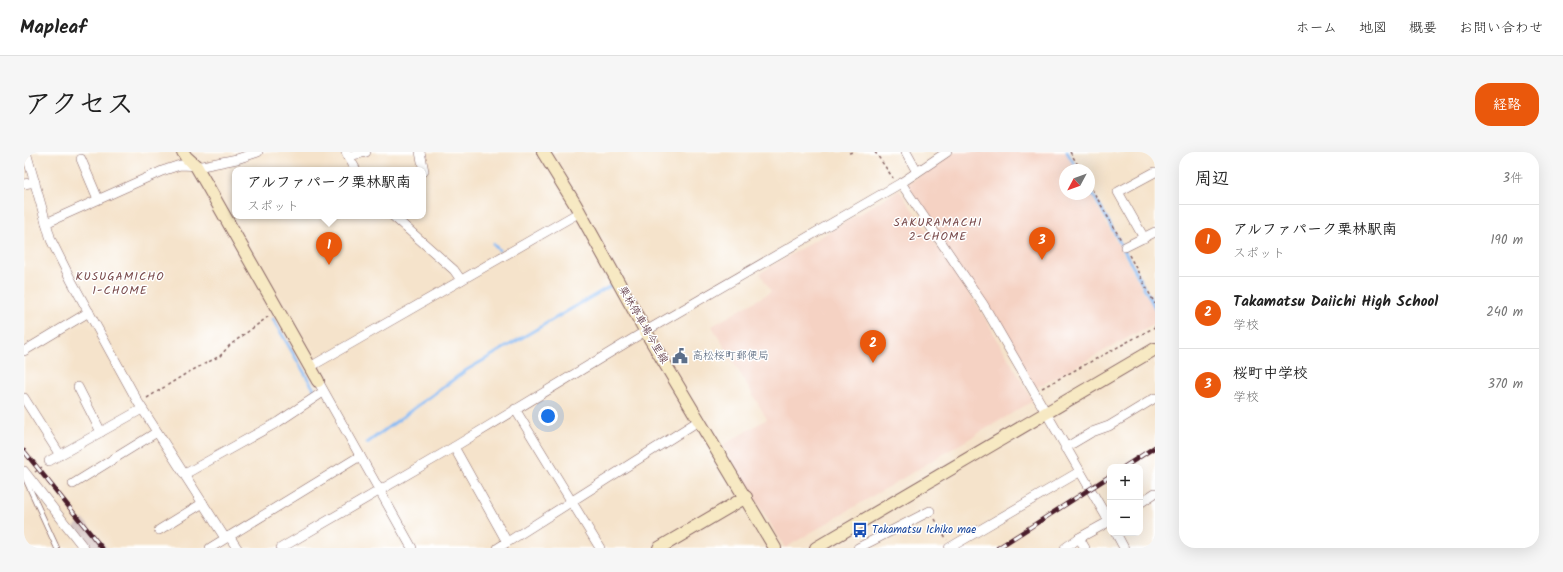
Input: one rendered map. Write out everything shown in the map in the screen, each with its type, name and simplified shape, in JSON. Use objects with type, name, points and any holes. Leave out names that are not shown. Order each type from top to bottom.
[{"type":"street","points":[[26,152],[51,240],[89,312],[140,406],[203,503],[236,548]]},
{"type":"street","points":[[183,152],[186,157],[196,166],[360,456],[381,490],[412,548]]},
{"type":"street","points":[[46,222],[162,171],[180,165],[202,166],[245,154],[258,152]]},
{"type":"street","points":[[354,167],[347,154],[366,152]]},
{"type":"street","points":[[420,152],[423,167]]},
{"type":"street","name":"栗林停車場今里線","points":[[543,152],[580,212],[646,332],[746,497],[775,548]]},
{"type":"street","points":[[906,152],[917,172]]},
{"type":"street","points":[[281,548],[899,184],[947,152]]},
{"type":"street","points":[[81,159],[98,199]]},
{"type":"street","points":[[1144,238],[1118,192],[1155,172]]},
{"type":"street","points":[[24,184],[35,182]]},
{"type":"street","points":[[899,184],[983,304],[1035,392],[1065,448],[1107,517]]},
{"type":"street","points":[[310,366],[580,212]]},
{"type":"street","points":[[396,219],[454,270],[461,280]]},
{"type":"street","points":[[1125,247],[1155,232]]},
{"type":"street","points":[[24,350],[89,312]]},
{"type":"street","points":[[816,548],[1155,349]]},
{"type":"street","points":[[78,387],[101,432]]},
{"type":"street","points":[[185,474],[278,422],[324,392]]},
{"type":"street","points":[[24,398],[60,455]]},
{"type":"street","points":[[1065,448],[1092,432],[1109,426],[1155,398]]},
{"type":"street","points":[[49,461],[101,432],[140,406]]},
{"type":"street","points":[[515,409],[600,548]]},
{"type":"street","points":[[498,548],[700,420]]},
{"type":"street","points":[[73,484],[157,432]]},
{"type":"street","points":[[454,447],[507,542]]},
{"type":"street","points":[[210,548],[360,456]]},
{"type":"street","points":[[950,547],[1080,472]]},
{"type":"street","points":[[26,475],[84,548]]},
{"type":"street","points":[[1143,501],[1155,493]]},
{"type":"street","points":[[660,548],[746,497]]},
{"type":"street","points":[[159,530],[203,503]]},
{"type":"street","points":[[858,548],[930,511]]},
{"type":"street","points":[[1064,548],[1079,538],[1107,524]]},
{"type":"street","points":[[1118,536],[1124,548]]},
{"type":"street","points":[[1079,538],[1085,548]]},
{"type":"lane","points":[[26,475],[57,548]]},
{"type":"path","points":[[849,153],[853,152]]},
{"type":"path","points":[[875,152],[888,173],[899,184]]},
{"type":"path","points":[[1070,152],[1077,164]]},
{"type":"path","points":[[140,406],[187,373],[220,356],[230,346],[277,310]]},
{"type":"path","points":[[1035,392],[1155,327]]},
{"type":"path","points":[[26,475],[49,461]]},
{"type":"path","points":[[930,511],[950,547]]},
{"type":"shaded area","points":[[955,152],[1065,152],[1072,164],[1059,164],[1059,200],[1093,200],[1155,312],[1155,323],[1036,388],[906,185]]},
{"type":"shaded area","points":[[899,190],[978,306],[1033,401],[785,548],[723,445],[767,419],[712,326],[771,292],[760,273]]},
{"type":"shaded area","points":[[83,519],[107,548],[89,548],[73,528]]},
{"type":"waterway","points":[[1067,152],[1074,164]]},
{"type":"waterway","points":[[1095,198],[1155,308]]},
{"type":"waterway","points":[[493,244],[499,250]]},
{"type":"waterway","points":[[367,443],[465,371],[612,285]]},
{"type":"waterway","points":[[273,319],[315,391]]},
{"type":"railway","points":[[1129,464],[1155,447]]},
{"type":"railway","points":[[24,451],[102,548]]},
{"type":"railway","points":[[998,548],[1107,478]]},
{"type":"place","name":"桜町中学校","points":[[1042,260]]},
{"type":"place","name":"アルファパーク栗林駅南","points":[[329,265]]},
{"type":"place","name":"高松桜町郵便局","points":[[680,356]]},
{"type":"place","name":"Takamatsu Daiichi High School","points":[[873,363]]},
{"type":"place","name":"Takamatsu Ichiko mae","points":[[860,530]]},
{"type":"district","name":"SAKURAMACHI 2-CHOME","points":[[938,229]]},
{"type":"district","name":"KUSUGAMICHO 1-CHOME","points":[[120,283]]}]
